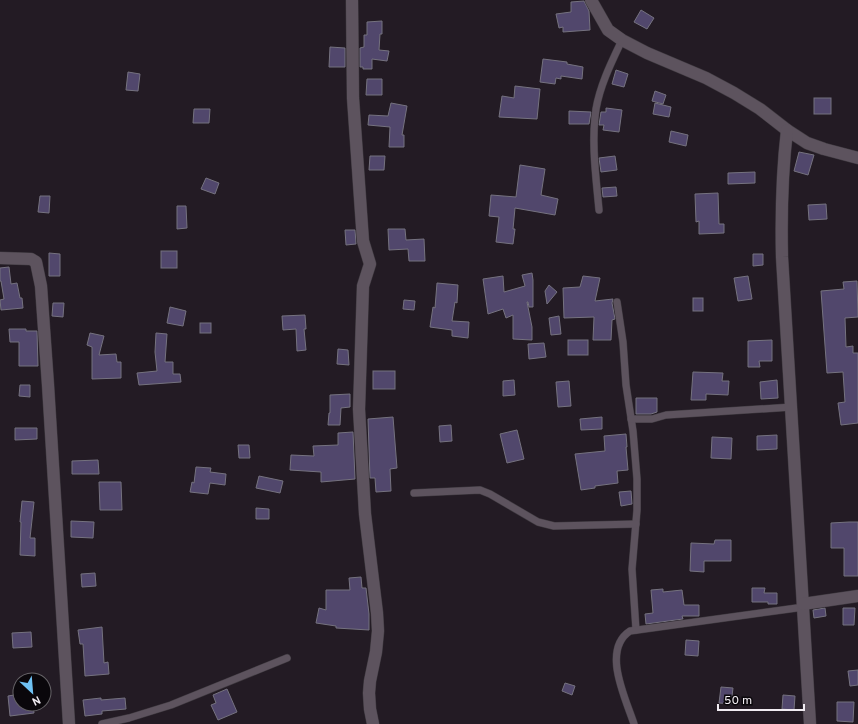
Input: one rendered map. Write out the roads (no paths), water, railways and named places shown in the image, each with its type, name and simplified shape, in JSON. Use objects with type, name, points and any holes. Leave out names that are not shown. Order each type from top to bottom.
[{"type":"street","points":[[352,0],[352,98],[363,241],[370,264],[363,286],[359,409],[365,514],[378,631],[369,693],[373,724]]},
{"type":"street","points":[[591,0],[608,30],[622,40],[706,78],[760,109],[807,143],[858,158]]},
{"type":"street","points":[[787,130],[781,197],[782,257],[810,724]]},
{"type":"street","points":[[0,258],[31,259],[36,262],[41,286],[70,724]]},
{"type":"street","points":[[804,605],[858,596]]},
{"type":"lane","points":[[599,210],[594,153],[596,108],[607,71],[622,40]]},
{"type":"lane","points":[[617,302],[632,419],[637,479],[637,510],[632,569],[636,630]]},
{"type":"lane","points":[[632,419],[652,419],[666,415],[792,406]]},
{"type":"lane","points":[[414,493],[480,490],[490,494],[538,522],[554,526],[636,524]]},
{"type":"lane","points":[[634,724],[620,684],[616,665],[618,645],[624,635],[630,631],[636,630],[804,605]]},
{"type":"lane","points":[[102,724],[129,718],[171,705],[287,658]]}]
